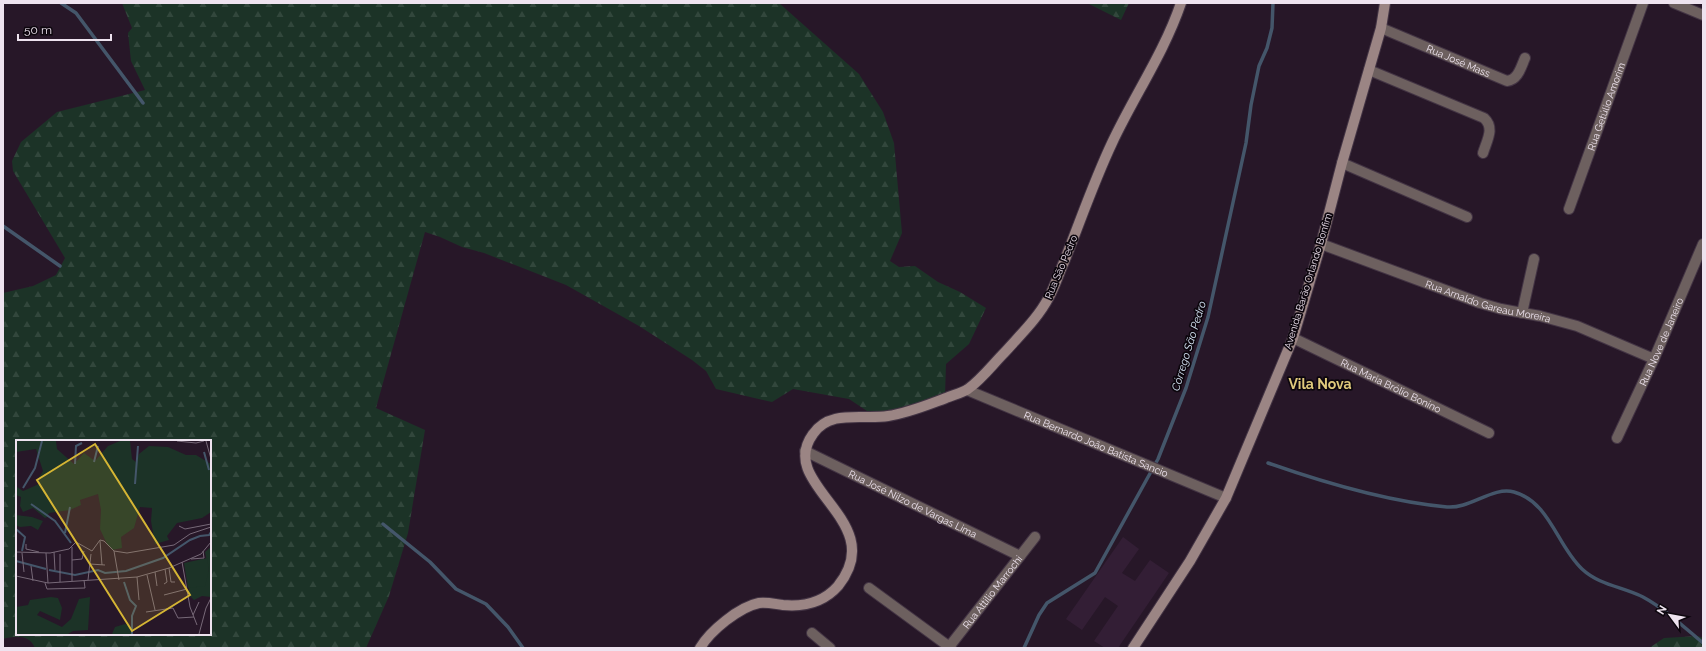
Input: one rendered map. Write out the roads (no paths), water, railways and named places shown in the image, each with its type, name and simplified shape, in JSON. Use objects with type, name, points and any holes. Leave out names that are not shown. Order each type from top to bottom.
[{"type":"street","name":"Rua São Pedro","points":[[805,451],[815,430],[835,418],[887,416],[913,410],[967,390],[987,371],[1034,319],[1050,296],[1111,146],[1123,120],[1157,60],[1174,23],[1181,3]]},
{"type":"street","name":"Avenida Barão Orlando Bonfim","points":[[1133,648],[1190,561],[1226,498],[1293,338],[1322,244],[1342,162],[1381,28],[1385,3]]},
{"type":"street","name":"Rua Getúlio Amorim","points":[[1569,209],[1643,3]]},
{"type":"street","points":[[1674,3],[1703,15]]},
{"type":"street","name":"Rua José Mass","points":[[1381,28],[1507,81],[1516,77],[1526,58]]},
{"type":"street","points":[[1369,70],[1484,118],[1490,125],[1491,130],[1483,153]]},
{"type":"street","points":[[1342,162],[1467,216]]},
{"type":"street","name":"Rua Arnaldo Gareau Moreira","points":[[1322,244],[1480,303],[1577,326],[1654,359]]},
{"type":"street","name":"Rua Nove de Janeiro","points":[[1617,438],[1654,359],[1703,244]]},
{"type":"street","points":[[1522,313],[1534,259]]},
{"type":"street","name":"Rua Maria Brólio Bonino","points":[[1293,338],[1489,433]]},
{"type":"street","name":"Rua Bernardo João Batista Sancio","points":[[967,390],[1226,498]]},
{"type":"street","points":[[700,648],[711,634],[737,613],[748,607],[758,603],[799,607],[808,605],[828,594],[837,586],[844,576],[850,564],[853,553],[852,542],[842,521],[807,469],[805,451]]},
{"type":"street","name":"Rua José Nilzo de Vargas Lima","points":[[805,451],[1020,556]]},
{"type":"street","name":"Rua Attilio Marrochi","points":[[950,648],[1035,538]]},
{"type":"street","points":[[869,588],[950,648]]},
{"type":"street","points":[[812,633],[830,648]]},
{"type":"waterway","points":[[61,3],[76,13],[143,103]]},
{"type":"waterway","name":"Córrego São Pedro","points":[[1024,648],[1039,615],[1047,603],[1095,573],[1158,459],[1186,388],[1208,317],[1246,143],[1251,105],[1259,66],[1267,48],[1272,28],[1273,3]]},
{"type":"waterway","points":[[3,226],[60,266]]},
{"type":"waterway","points":[[1268,463],[1311,477],[1380,496],[1403,501],[1447,507],[1464,505],[1498,492],[1514,492],[1526,497],[1545,515],[1566,549],[1582,569],[1596,579],[1643,597],[1674,618],[1703,643]]},
{"type":"waterway","points":[[383,524],[430,562],[456,589],[486,604],[508,627],[523,648]]},
{"type":"district","name":"Vila Nova","points":[[1320,384]]}]
